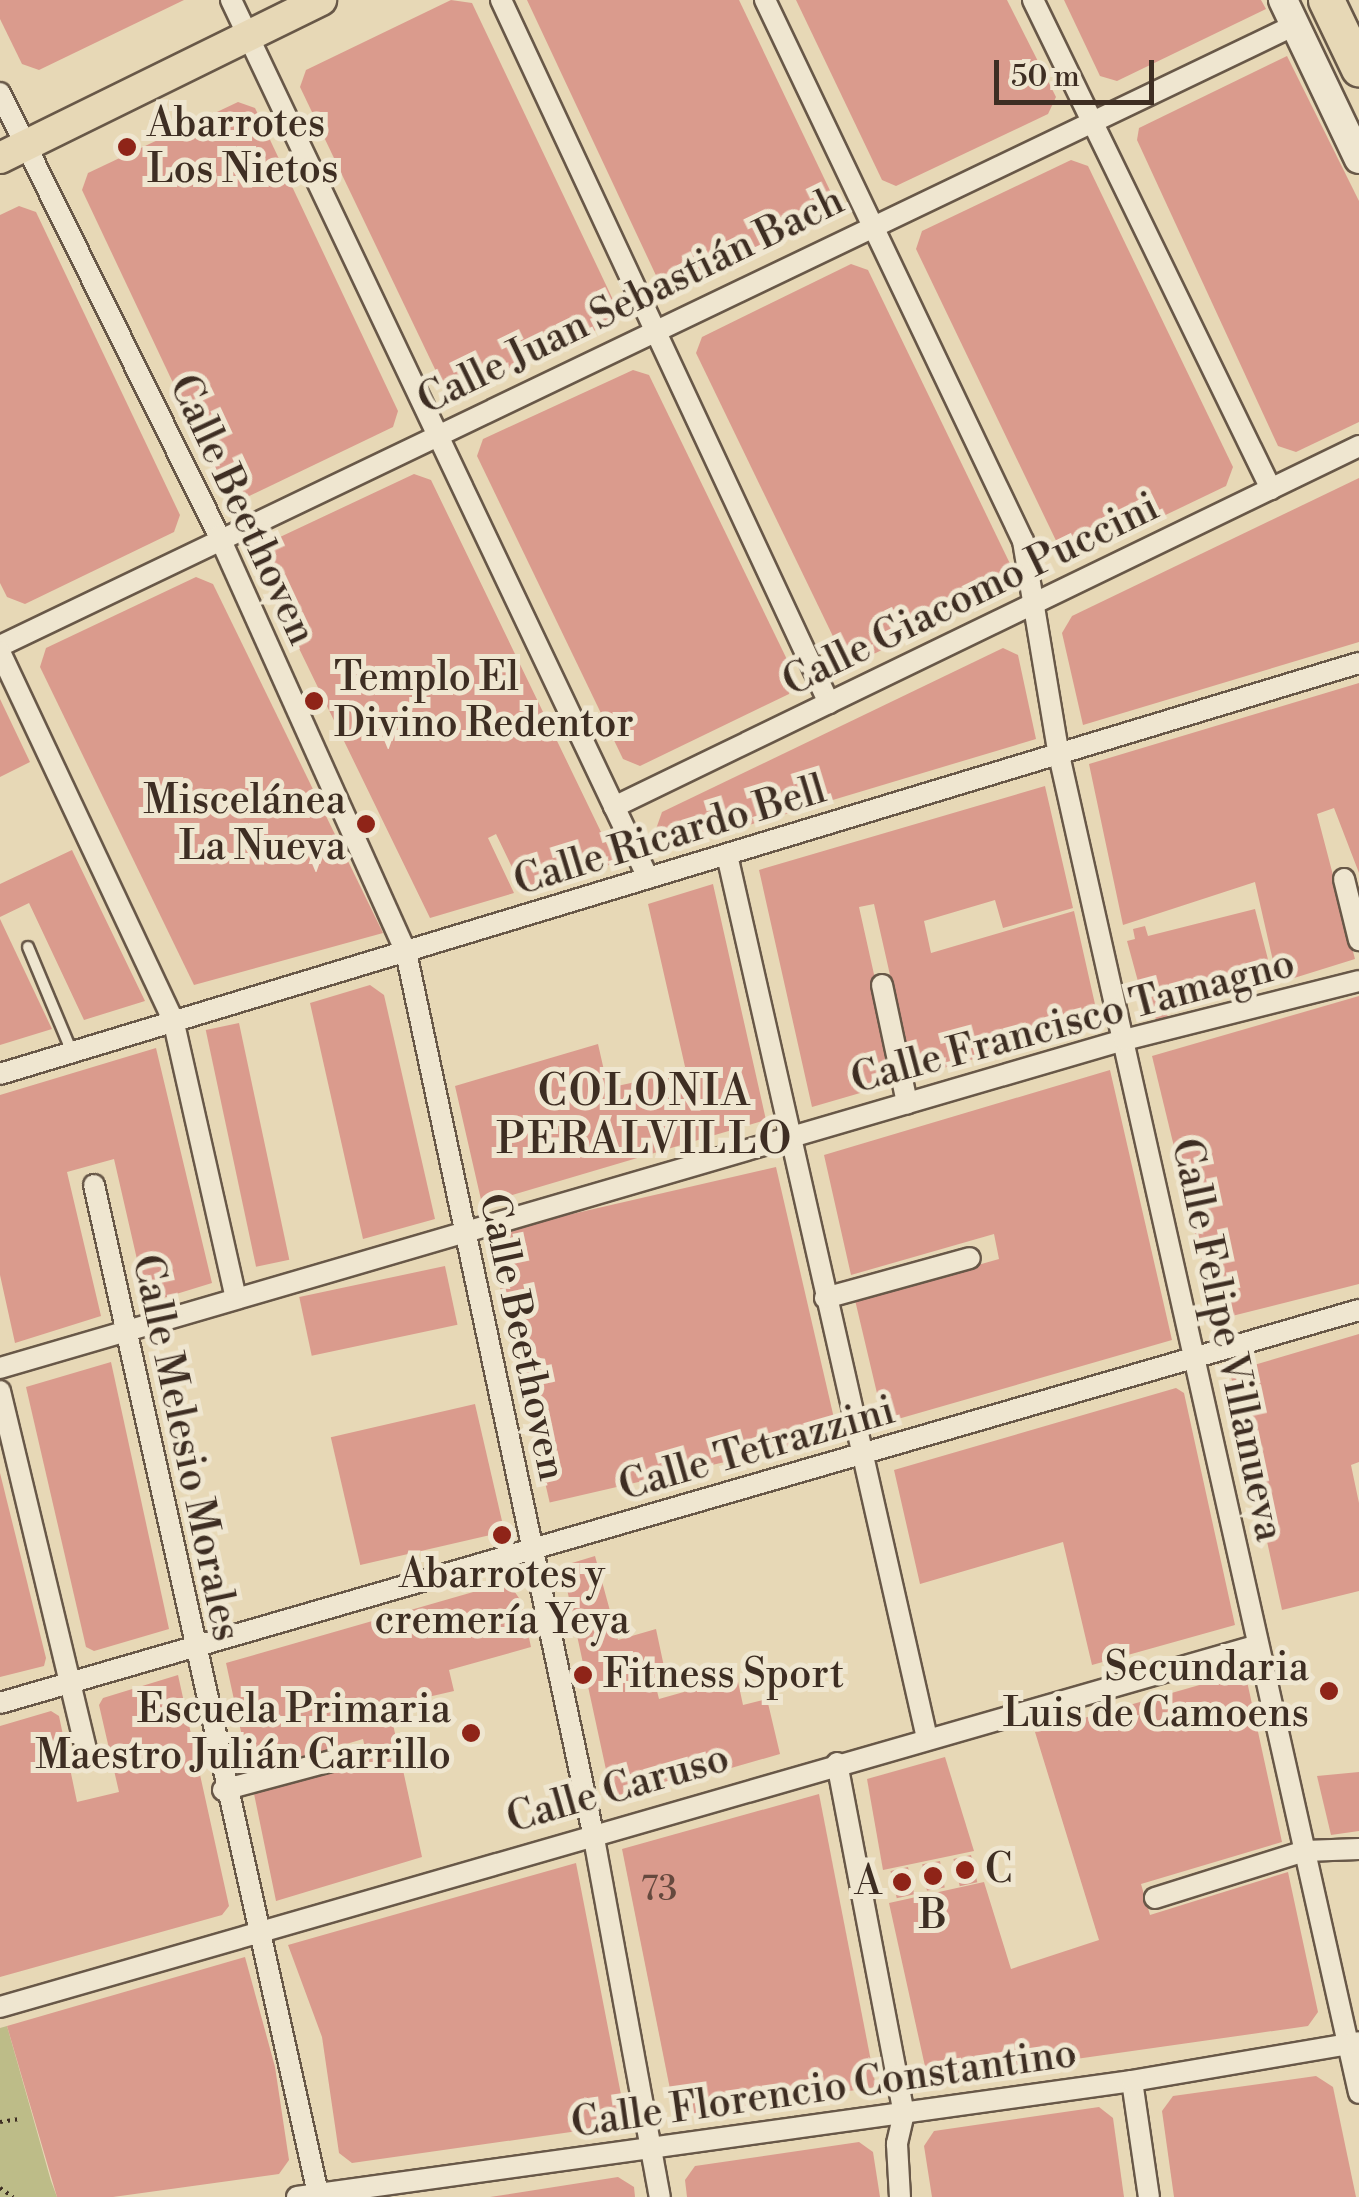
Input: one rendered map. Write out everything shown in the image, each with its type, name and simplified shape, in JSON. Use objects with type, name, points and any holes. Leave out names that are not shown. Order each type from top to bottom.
[{"type":"highway","points":[[1326,0],[1359,69]]},
{"type":"main road","points":[[13,152],[321,0]]},
{"type":"main road","points":[[1289,12],[1359,160]]},
{"type":"street","points":[[231,0],[648,878]]},
{"type":"street","points":[[501,0],[830,703]]},
{"type":"street","name":"Calle Felipe Villanueva","points":[[765,0],[1024,541],[1038,600],[1036,632],[1059,755],[1305,1851],[1354,2042],[1359,2094]]},
{"type":"street","points":[[1033,0],[1270,489]]},
{"type":"street","name":"Calle Juan Sebastián Bach","points":[[0,648],[219,536],[654,333],[870,225],[1092,125],[1289,12]]},
{"type":"street","name":"Calle Beethoven","points":[[0,93],[13,152],[219,536],[406,952],[592,1833],[660,2197]]},
{"type":"street","name":"Calle Giacomo Puccini","points":[[614,807],[1359,446]]},
{"type":"street","points":[[0,648],[173,1019],[236,1298]]},
{"type":"street","name":"Calle Ricardo Bell","points":[[0,1074],[1359,663]]},
{"type":"street","points":[[727,855],[928,1738]]},
{"type":"street","points":[[1344,879],[1359,940]]},
{"type":"street","name":"Calle Francisco Tamagno","points":[[0,1368],[464,1229],[1124,1040],[1359,982]]},
{"type":"street","points":[[882,984],[907,1104]]},
{"type":"street","name":"Calle Melesio Morales","points":[[94,1185],[256,1930],[308,2196]]},
{"type":"street","points":[[825,1298],[970,1258]]},
{"type":"street","name":"Calle Tetrazzini","points":[[0,1702],[1359,1310]]},
{"type":"street","points":[[0,1392],[88,1758]]},
{"type":"street","name":"Calle Caruso","points":[[0,2007],[837,1762],[1258,1645]]},
{"type":"street","points":[[224,1790],[346,1758]]},
{"type":"street","points":[[837,1762],[904,2113],[897,2144],[900,2197]]},
{"type":"street","points":[[1155,1898],[1305,1851],[1359,1849]]},
{"type":"street","name":"Calle Florencio Constantino","points":[[308,2196],[416,2189],[653,2147],[1132,2081],[1354,2042]]},
{"type":"street","points":[[1132,2081],[1149,2197]]},
{"type":"lane","points":[[28,947],[72,1052]]},
{"type":"path","points":[[0,2122],[18,2118]]},
{"type":"path","points":[[0,2188],[13,2197]]},
{"type":"shaded area","points":[[7,2026],[57,2197],[0,2197],[0,2028]]},
{"type":"building","points":[[0,0],[184,0],[39,70],[22,64],[0,19]]},
{"type":"building","points":[[451,0],[472,3],[616,306],[611,323],[461,394],[444,388],[300,87],[306,70]]},
{"type":"building","points":[[527,0],[739,0],[835,201],[829,218],[681,291],[660,284]]},
{"type":"building","points":[[796,0],[1007,0],[1056,97],[1048,114],[896,186],[882,180]]},
{"type":"building","points":[[1064,0],[1261,0],[1266,9],[1117,81],[1100,76]]},
{"type":"building","points":[[1287,56],[1359,201],[1359,422],[1296,452],[1278,446],[1137,140],[1139,128]]},
{"type":"building","points":[[238,102],[255,108],[398,411],[393,427],[243,499],[225,493],[82,190],[88,173]]},
{"type":"building","points":[[1071,160],[1088,166],[1233,467],[1226,486],[1078,557],[1061,551],[916,249],[922,231]]},
{"type":"building","points":[[19,206],[36,212],[180,515],[174,532],[25,604],[7,597],[0,583],[0,215]]},
{"type":"building","points":[[851,264],[868,270],[1015,574],[1009,589],[859,661],[842,655],[696,353],[702,337]]},
{"type":"building","points":[[633,370],[649,375],[795,676],[789,694],[640,766],[623,759],[477,456],[483,439]]},
{"type":"building","points":[[414,474],[431,480],[616,863],[523,890],[496,834],[488,838],[514,893],[430,918],[257,562],[263,545]]},
{"type":"building","points":[[1359,478],[1359,642],[1083,725],[1062,633],[1072,616]]},
{"type":"building","points":[[196,577],[213,584],[383,933],[194,985],[40,667],[46,648]]},
{"type":"building","points":[[1003,648],[1018,655],[1036,739],[666,850],[656,829],[662,812]]},
{"type":"building","points":[[1359,683],[1359,873],[1334,808],[1317,814],[1355,959],[1278,983],[1255,882],[1123,925],[1089,764]]},
{"type":"building","points":[[0,699],[30,762],[0,777]]},
{"type":"building","points":[[1045,786],[1073,908],[1003,928],[995,900],[924,921],[931,953],[1074,911],[1099,1022],[913,1077],[874,904],[859,907],[898,1082],[812,1107],[759,870]]},
{"type":"building","points":[[72,850],[145,1001],[84,1020],[29,903],[0,917],[0,884]]},
{"type":"building","points":[[713,884],[766,1120],[482,1204],[455,1086],[598,1044],[608,1088],[686,1071],[648,904]]},
{"type":"building","points":[[1255,909],[1273,979],[1165,1006],[1168,1018],[1156,1020],[1153,1009],[1146,1011],[1127,941],[1135,939],[1133,929],[1145,926],[1148,936]]},
{"type":"building","points":[[0,919],[52,1029],[0,1045]]},
{"type":"building","points":[[370,985],[384,995],[435,1219],[363,1239],[310,1003]]},
{"type":"building","points":[[1359,996],[1359,1284],[1216,1320],[1152,1056]]},
{"type":"building","points":[[239,1023],[289,1260],[256,1267],[206,1030]]},
{"type":"building","points":[[156,1048],[212,1283],[147,1303],[114,1159],[67,1172],[101,1316],[15,1343],[0,1275],[0,1095]]},
{"type":"building","points":[[1110,1070],[1172,1340],[884,1423],[855,1300],[999,1259],[994,1234],[851,1275],[824,1155]]},
{"type":"building","points":[[776,1167],[838,1436],[550,1503],[488,1234]]},
{"type":"building","points":[[445,1266],[457,1325],[312,1356],[299,1297]]},
{"type":"building","points":[[1359,1334],[1359,1462],[1351,1465],[1359,1503],[1359,1591],[1282,1610],[1230,1372]]},
{"type":"building","points":[[111,1362],[169,1629],[94,1651],[86,1647],[26,1387]]},
{"type":"building","points":[[1176,1388],[1184,1393],[1235,1625],[1092,1665],[1063,1542],[920,1584],[894,1470]]},
{"type":"building","points":[[475,1404],[504,1532],[360,1565],[331,1437]]},
{"type":"building","points":[[0,1473],[46,1658],[44,1666],[0,1677]]},
{"type":"building","points":[[595,1556],[618,1640],[656,1629],[666,1676],[654,1679],[659,1699],[737,1677],[743,1705],[767,1699],[780,1754],[613,1802],[562,1566]]},
{"type":"building","points":[[508,1582],[521,1601],[531,1647],[449,1670],[454,1691],[389,1706],[422,1857],[276,1901],[253,1789],[367,1757],[363,1739],[250,1773],[226,1663]]},
{"type":"building","points":[[1245,1672],[1282,1842],[1141,1884],[1150,1915],[1288,1872],[1318,2012],[1308,2026],[928,2080],[889,1903],[984,1882],[1011,1969],[1099,1940],[1035,1732]]},
{"type":"building","points":[[178,1675],[229,1906],[222,1915],[0,1977],[0,1726],[51,1711],[59,1716],[77,1802],[119,1792],[99,1705],[103,1698]]},
{"type":"building","points":[[945,1757],[974,1851],[883,1870],[867,1779]]},
{"type":"building","points":[[1359,1772],[1359,1831],[1331,1835],[1317,1776]]},
{"type":"building","points":[[819,1794],[876,2087],[687,2115],[673,2104],[622,1849]]},
{"type":"building","name":"C","points":[[971,1855],[977,1882],[960,1886],[953,1859]]},
{"type":"building","name":"B","points":[[940,1861],[945,1888],[927,1891],[922,1864]]},
{"type":"building","points":[[576,1863],[624,2110],[613,2126],[352,2163],[339,2153],[322,2037],[288,1945]]},
{"type":"building","name":"A","points":[[908,1867],[914,1894],[897,1898],[890,1871]]},
{"type":"building","points":[[245,1957],[275,2067],[289,2160],[279,2174],[113,2197],[57,2197],[7,2026]]},
{"type":"building","points":[[1316,2076],[1333,2087],[1356,2197],[1174,2197],[1162,2111],[1173,2096]]},
{"type":"building","points":[[1099,2107],[1113,2118],[1124,2197],[932,2197],[924,2146],[934,2131]]},
{"type":"building","points":[[859,2142],[873,2152],[880,2197],[687,2197],[685,2180],[695,2166]]},
{"type":"building","points":[[618,2177],[634,2187],[635,2197],[490,2197]]},
{"type":"place","name":"Abarrotes Los Nietos","points":[[127,147]]},
{"type":"place","name":"Templo El Divino Redentor","points":[[314,701]]},
{"type":"place","name":"Miscelánea La Nueva","points":[[366,824]]},
{"type":"place","name":"Abarrotes y cremería Yeya","points":[[502,1535]]},
{"type":"place","name":"Fitness Sport","points":[[583,1675]]},
{"type":"place","name":"Secundaria Luis de Camoens","points":[[1329,1691]]},
{"type":"place","name":"Escuela Primaria Maestro Julián Carrillo","points":[[471,1733]]},
{"type":"place","name":"C","points":[[965,1870]]},
{"type":"place","name":"B","points":[[933,1876]]},
{"type":"place","name":"A","points":[[902,1882]]},
{"type":"district","name":"COLONIA PERALVILLO","points":[[645,1117]]}]
